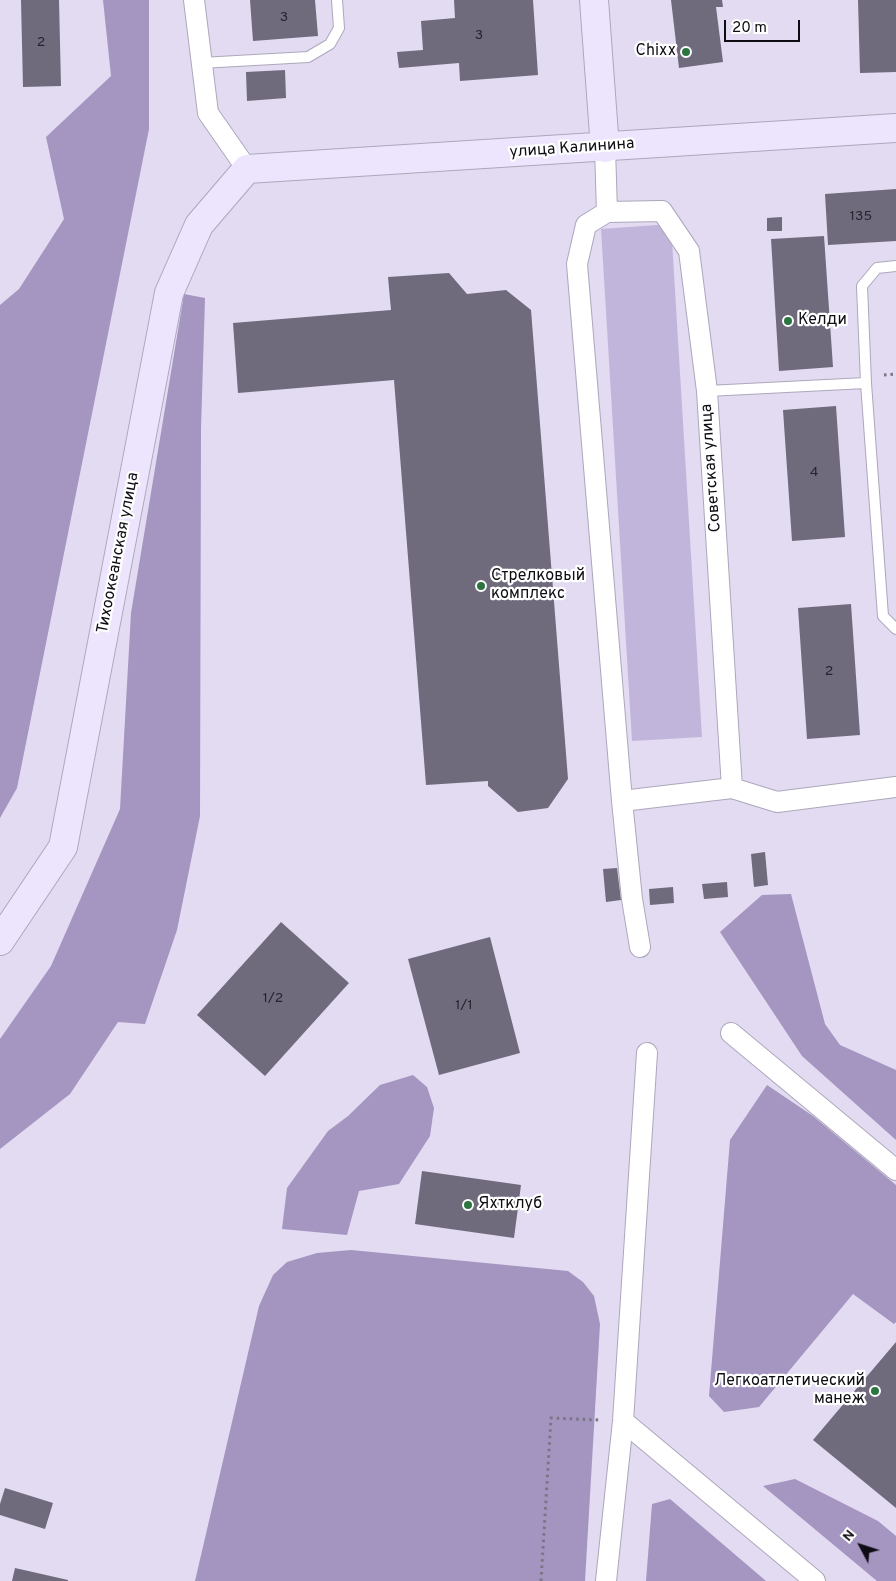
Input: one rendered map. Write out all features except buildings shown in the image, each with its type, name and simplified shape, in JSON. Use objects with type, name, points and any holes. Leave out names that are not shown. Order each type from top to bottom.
[{"type":"main road","points":[[594,0],[604,148]]},
{"type":"main road","name":"улица Калинина","points":[[247,169],[604,148],[896,128]]},
{"type":"main road","name":"Тихоокеанская улица","points":[[0,941],[63,847],[169,293],[199,225],[247,169]]},
{"type":"street","points":[[194,0],[208,113],[247,169]]},
{"type":"street","points":[[604,148],[607,212],[586,225],[577,264],[622,801],[632,900],[640,947]]},
{"type":"street","name":"Советская улица","points":[[607,212],[662,211],[689,251],[707,390],[732,788]]},
{"type":"street","points":[[622,801],[732,788],[777,802],[896,787]]},
{"type":"street","points":[[731,1033],[896,1170]]},
{"type":"street","points":[[606,1581],[623,1421],[646,1053]]},
{"type":"street","points":[[623,1421],[815,1581]]},
{"type":"lane","points":[[201,63],[308,57],[330,44],[339,28],[337,0]]},
{"type":"lane","points":[[896,266],[877,268],[862,286],[866,383],[883,616],[896,629]]},
{"type":"lane","points":[[707,390],[866,383]]},
{"type":"path","points":[[541,1581],[552,1418],[623,1421]]},
{"type":"shaded area","points":[[103,0],[149,0],[149,129],[17,788],[0,818],[0,305],[19,289],[64,219],[46,137],[111,76]]},
{"type":"shaded area","points":[[671,224],[702,737],[632,741],[601,229]]},
{"type":"shaded area","points":[[184,294],[205,298],[201,428],[200,816],[177,930],[145,1024],[118,1022],[70,1094],[0,1149],[0,1039],[51,966],[120,809],[131,613]]},
{"type":"shaded area","points":[[791,894],[825,1024],[840,1045],[896,1070],[896,1140],[802,1056],[720,932],[762,895]]},
{"type":"shaded area","points":[[413,1075],[427,1087],[434,1108],[430,1136],[399,1184],[359,1191],[347,1235],[282,1229],[287,1188],[328,1131],[348,1116],[380,1085]]},
{"type":"shaded area","points":[[767,1085],[813,1116],[896,1185],[896,1322],[894,1324],[853,1294],[759,1407],[724,1412],[709,1396],[730,1140]]},
{"type":"shaded area","points":[[351,1250],[568,1271],[583,1282],[594,1296],[600,1324],[585,1581],[195,1581],[259,1306],[273,1275],[287,1262],[317,1253]]},
{"type":"shaded area","points":[[795,1479],[878,1521],[896,1536],[896,1581],[877,1581],[763,1486]]},
{"type":"shaded area","points":[[670,1499],[766,1581],[646,1581],[652,1504]]},
{"type":"place","name":"Chixx","points":[[686,52]]},
{"type":"place","name":"Келди","points":[[788,321]]},
{"type":"place","name":"Стрелковый комплекс","points":[[481,586]]},
{"type":"place","name":"Яхтклуб","points":[[468,1205]]},
{"type":"place","name":"Легкоатлетический манеж","points":[[875,1391]]}]
